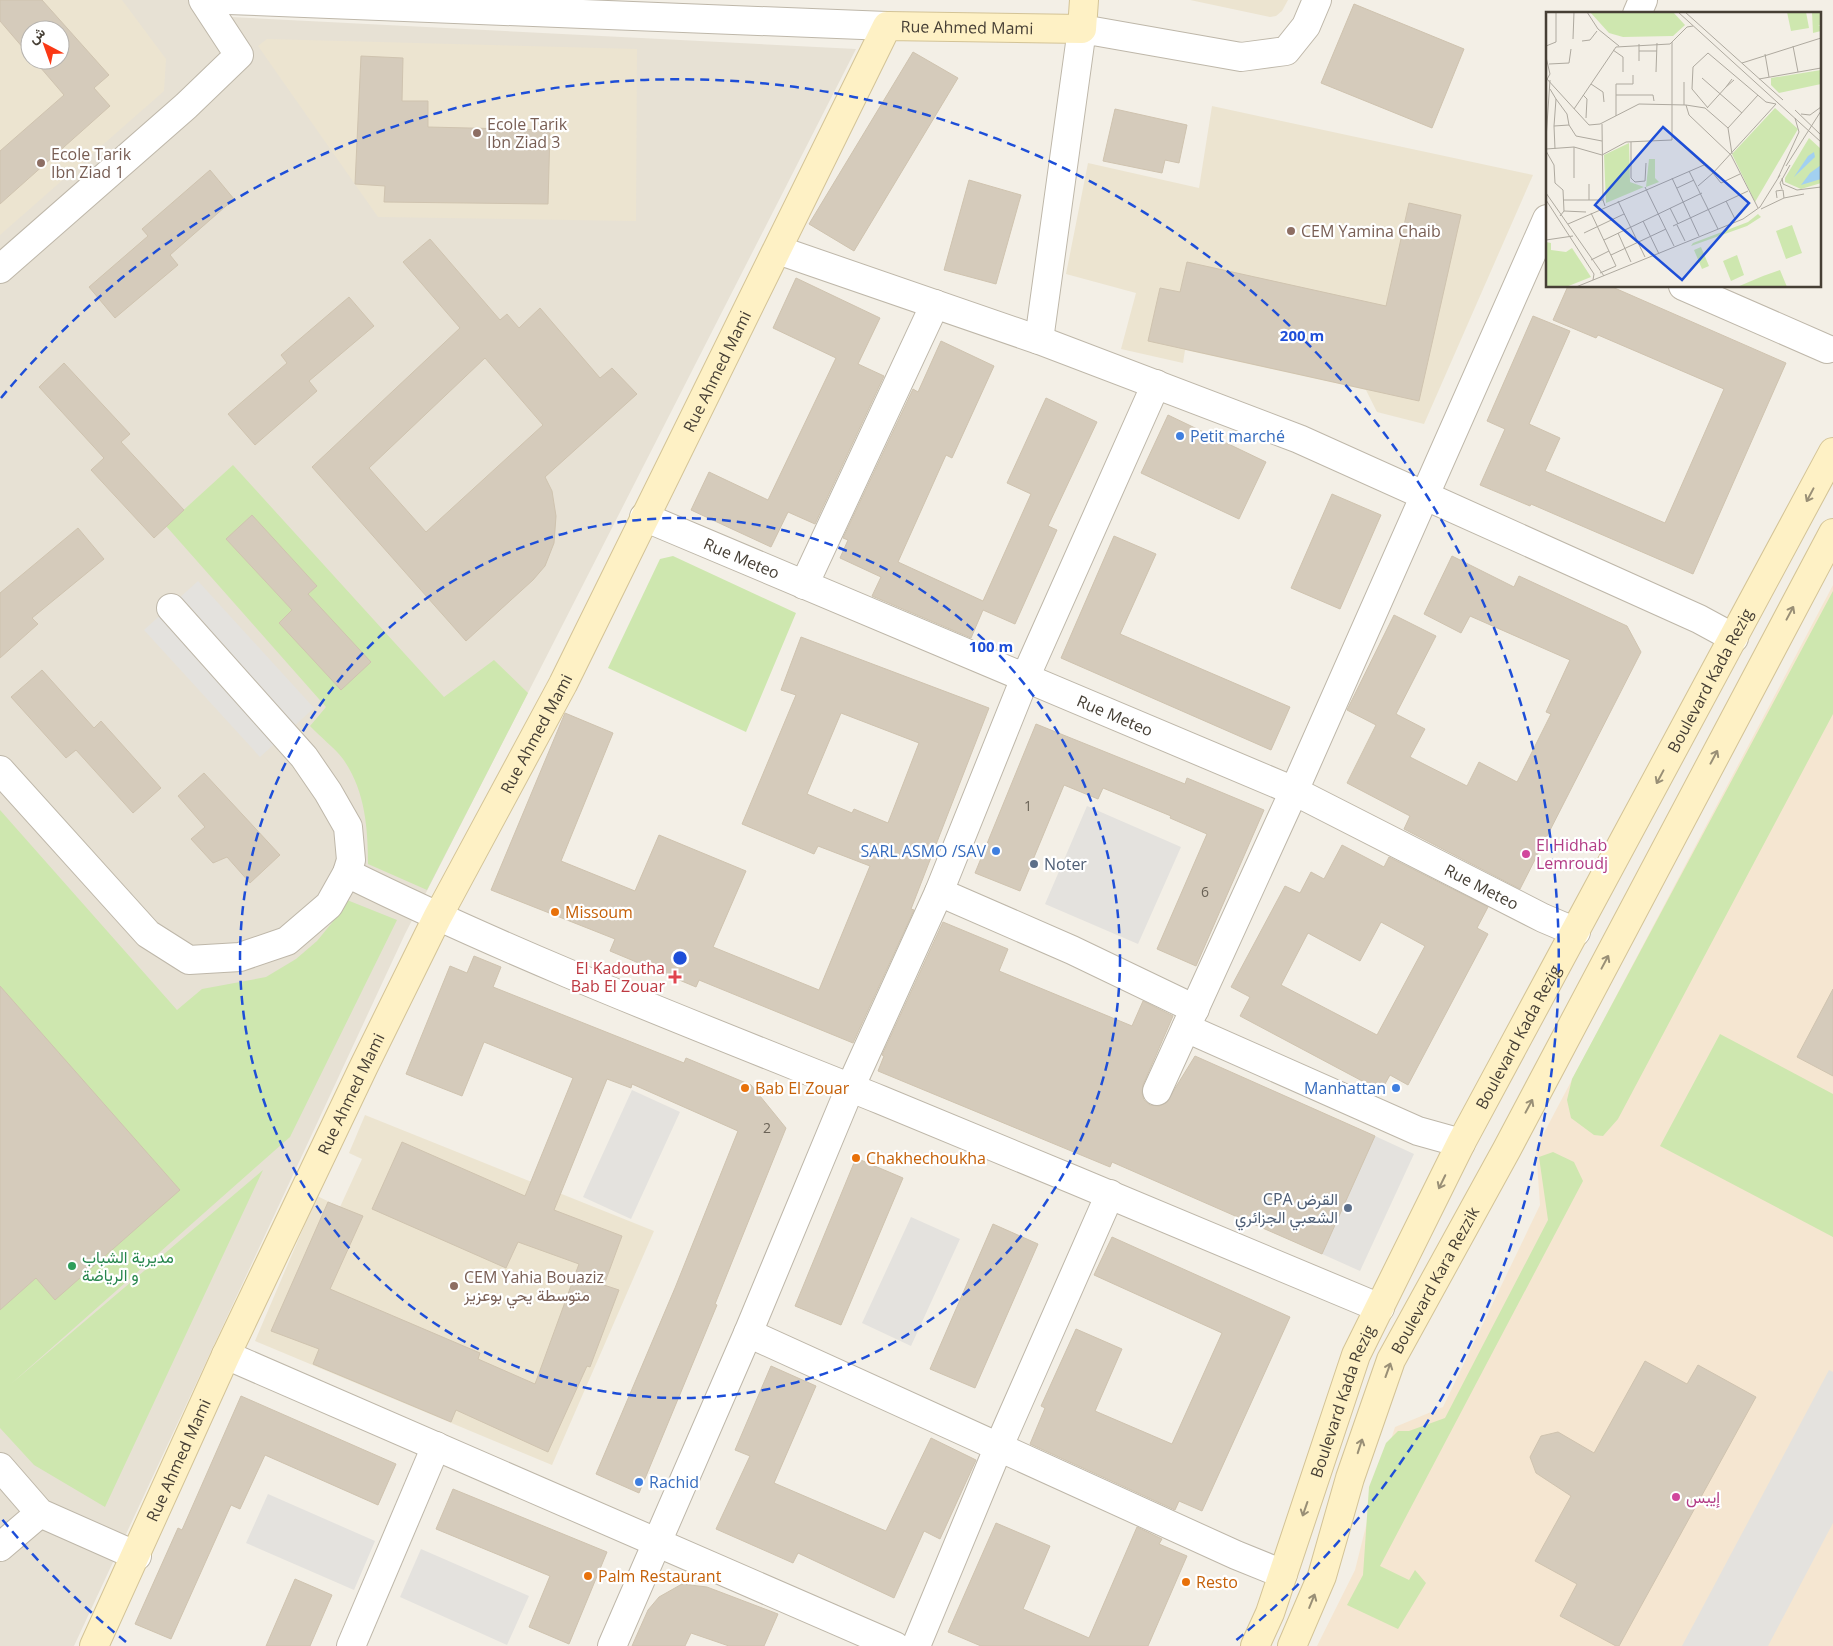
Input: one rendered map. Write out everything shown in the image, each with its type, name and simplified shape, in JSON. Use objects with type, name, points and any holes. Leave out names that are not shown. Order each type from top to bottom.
[{"type":"main road","points":[[1082,29],[1084,0]]},
{"type":"main road","name":"Rue Ahmed Mami","points":[[94,1646],[137,1556],[226,1355],[437,918],[563,684],[888,26],[1082,29]]},
{"type":"main road","name":"Boulevard Kada Rezig","points":[[1254,1646],[1270,1613],[1356,1355],[1461,1143],[1833,452]]},
{"type":"main road","name":"Boulevard Kara Rezzik","points":[[1371,1415],[1391,1360],[1506,1149],[1833,533]]},
{"type":"main road","name":"Boulevard Kada Rezig","points":[[1292,1646],[1322,1576],[1371,1415]]},
{"type":"street","points":[[0,269],[186,106],[239,55],[203,0]]},
{"type":"street","points":[[228,0],[888,26]]},
{"type":"street","points":[[1039,340],[1082,29],[1241,57],[1286,51],[1306,26],[1317,0]]},
{"type":"street","points":[[1638,12],[1643,0]]},
{"type":"street","points":[[1157,1091],[1294,791],[1546,223]]},
{"type":"street","points":[[778,250],[1039,340],[1299,439],[1699,619],[1734,638]]},
{"type":"street","points":[[1688,288],[1827,349]]},
{"type":"street","points":[[804,585],[935,304]]},
{"type":"street","points":[[612,1646],[748,1332],[850,1088],[939,892],[1025,678],[1156,384]]},
{"type":"street","name":"Rue Meteo","points":[[644,517],[1294,791],[1543,918],[1576,932]]},
{"type":"street","points":[[0,770],[148,934],[189,960],[240,957],[287,941],[329,905],[347,874],[351,860],[348,827],[328,792],[304,757],[171,608]]},
{"type":"street","points":[[347,874],[437,918],[688,1023],[1110,1194],[1380,1308]]},
{"type":"street","points":[[939,892],[1072,950],[1190,1019],[1418,1131],[1461,1143]]},
{"type":"street","points":[[916,1646],[999,1446],[1110,1194]]},
{"type":"street","points":[[748,1332],[1236,1555],[1283,1574]]},
{"type":"street","points":[[226,1355],[895,1646]]},
{"type":"street","points":[[351,1646],[436,1446]]},
{"type":"street","points":[[0,1467],[40,1513],[137,1556]]},
{"type":"street","points":[[0,1547],[40,1513]]},
{"type":"shaded area","points":[[0,0],[217,0],[231,17],[856,49],[405,934],[74,1646],[0,1646]]},
{"type":"shaded area","name":"Ecole Tarik Ibn Ziad 1","points":[[0,0],[122,0],[166,59],[164,91],[0,235]]},
{"type":"shaded area","points":[[1190,0],[1288,0],[1282,11],[1276,16],[1270,17]]},
{"type":"shaded area","name":"Ecole Tarik Ibn Ziad 3","points":[[267,39],[637,49],[636,221],[378,217],[258,46]]},
{"type":"shaded area","name":"CEM Yamina Chaib","points":[[1212,106],[1533,175],[1424,424],[1377,412],[1366,390],[1185,350],[1183,363],[1121,349],[1136,293],[1066,274],[1088,163],[1199,188]]},
{"type":"shaded area","points":[[198,581],[314,708],[260,757],[144,630]]},
{"type":"shaded area","points":[[1833,585],[1833,1646],[1317,1646],[1355,1570],[1375,1490],[1395,1427],[1443,1407],[1540,1205],[1536,1148]]},
{"type":"shaded area","points":[[1087,806],[1181,847],[1138,944],[1045,904]]},
{"type":"shaded area","points":[[632,1090],[680,1112],[631,1219],[583,1197]]},
{"type":"shaded area","name":"CEM Yahia Bouaziz متوسطة يحي بوعزيز","points":[[365,1115],[654,1231],[552,1465],[255,1341],[317,1196],[340,1207],[362,1159],[349,1153]]},
{"type":"shaded area","points":[[1375,1136],[1414,1154],[1360,1271],[1322,1254]]},
{"type":"shaded area","points":[[911,1217],[960,1239],[911,1346],[862,1323]]},
{"type":"shaded area","points":[[1829,1370],[1833,1372],[1833,1523],[1768,1646],[1682,1646]]},
{"type":"shaded area","points":[[268,1494],[375,1541],[354,1590],[246,1543]]},
{"type":"shaded area","points":[[421,1549],[529,1596],[507,1645],[400,1597]]},
{"type":"green space","points":[[233,465],[444,697],[494,660],[528,693],[427,890],[368,864],[366,823],[361,796],[356,783],[343,759],[310,726],[326,707],[166,526]]},
{"type":"green space","points":[[673,556],[796,613],[746,732],[608,668],[660,559]]},
{"type":"green space","points":[[1833,591],[1833,714],[1618,1119],[1603,1136],[1594,1135],[1571,1118],[1567,1100],[1572,1079]]},
{"type":"green space","points":[[0,810],[177,1010],[202,989],[266,977],[296,959],[317,941],[335,919],[347,900],[397,920],[290,1137],[12,1383],[263,1170],[105,1507],[34,1465],[0,1428]]},
{"type":"green space","points":[[1720,1034],[1833,1094],[1833,1237],[1660,1146]]},
{"type":"green space","points":[[1553,1152],[1574,1162],[1583,1181],[1380,1566],[1409,1580],[1415,1570],[1426,1583],[1398,1629],[1347,1605],[1363,1575],[1369,1487],[1386,1443],[1398,1431],[1409,1431],[1445,1418],[1548,1220],[1539,1157]]},
{"type":"building","points":[[0,0],[42,0],[60,20],[20,20],[20,44],[0,21]]},
{"type":"building","points":[[1354,4],[1464,49],[1432,128],[1321,83]]},
{"type":"building","points":[[70,31],[109,75],[94,88],[110,106],[0,204],[0,151],[64,95],[43,70],[70,70]]},
{"type":"building","points":[[913,52],[958,78],[854,251],[809,224]]},
{"type":"building","points":[[361,56],[403,58],[402,101],[428,101],[428,127],[550,130],[548,204],[384,202],[385,186],[355,184]]},
{"type":"building","points":[[1115,109],[1187,125],[1179,163],[1165,160],[1162,173],[1103,161]]},
{"type":"building","points":[[210,170],[234,199],[170,255],[178,265],[115,318],[89,287],[148,236],[142,229]]},
{"type":"building","points":[[969,180],[1021,195],[996,284],[944,270]]},
{"type":"building","points":[[1409,203],[1461,215],[1419,401],[1148,341],[1160,288],[1180,292],[1187,262],[1386,306]]},
{"type":"building","points":[[430,239],[500,320],[507,314],[519,328],[540,308],[600,378],[612,368],[637,394],[545,477],[552,491],[556,516],[554,543],[545,566],[533,580],[466,641],[312,467],[460,328],[403,262]],"holes":[[[485,358],[543,425],[426,532],[369,468]]]},
{"type":"building","points":[[796,278],[880,318],[858,364],[884,376],[815,524],[788,512],[771,547],[691,510],[709,472],[768,500],[836,358],[773,328]]},
{"type":"building","points":[[1567,288],[1615,288],[1786,363],[1693,574],[1531,504],[1530,506],[1480,485],[1505,429],[1487,421],[1533,316],[1570,331],[1529,424],[1560,438],[1545,471],[1665,523],[1724,389],[1598,335],[1596,338],[1553,320]]},
{"type":"building","points":[[349,297],[374,326],[309,381],[317,391],[255,445],[228,414],[287,363],[281,355]]},
{"type":"building","points":[[941,341],[994,366],[952,458],[946,455],[898,562],[983,601],[1031,494],[1007,483],[1046,398],[1097,422],[1048,526],[1057,530],[1015,624],[983,610],[971,638],[872,596],[881,577],[840,558],[848,540],[843,538],[913,389],[918,392]]},
{"type":"building","points":[[64,363],[130,434],[121,442],[184,510],[154,538],[91,470],[104,458],[39,387]]},
{"type":"building","points":[[1168,415],[1266,462],[1239,519],[1141,473]]},
{"type":"building","points":[[1332,494],[1381,515],[1340,609],[1291,588]]},
{"type":"building","points":[[252,515],[317,586],[308,594],[371,662],[341,690],[279,623],[292,610],[226,539]]},
{"type":"building","points":[[78,528],[104,559],[32,618],[38,624],[0,658],[0,593]]},
{"type":"building","points":[[1114,536],[1156,554],[1120,634],[1290,707],[1271,750],[1061,658]]},
{"type":"building","points":[[1452,556],[1514,587],[1519,576],[1627,626],[1641,652],[1520,889],[1404,829],[1410,816],[1347,783],[1376,725],[1347,710],[1394,615],[1436,636],[1396,714],[1425,729],[1410,757],[1467,786],[1479,762],[1517,782],[1551,714],[1546,712],[1570,660],[1470,616],[1461,633],[1424,614]]},
{"type":"building","points":[[801,637],[989,708],[911,909],[914,910],[853,1043],[699,980],[696,987],[610,951],[615,939],[491,890],[565,713],[613,733],[561,861],[635,891],[659,835],[746,871],[713,947],[819,990],[870,866],[818,846],[814,854],[742,824],[796,695],[781,690]],"holes":[[[841,713],[919,743],[888,823],[854,809],[852,813],[807,794]]]},
{"type":"building","points":[[42,670],[94,728],[101,721],[161,788],[133,813],[76,750],[66,758],[11,697]]},
{"type":"building","points":[[1036,724],[1185,784],[1187,778],[1264,810],[1196,966],[1157,949],[1207,834],[1170,818],[1171,816],[1103,788],[1098,799],[1064,785],[1020,891],[975,873]]},
{"type":"building","points":[[204,773],[280,855],[250,883],[227,857],[213,863],[191,839],[205,827],[178,796]]},
{"type":"building","points":[[1342,845],[1384,867],[1389,857],[1488,907],[1477,928],[1488,934],[1408,1085],[1390,1075],[1381,1091],[1240,1016],[1250,997],[1231,987],[1285,886],[1300,893],[1311,872],[1324,879]],"holes":[[[1381,922],[1425,946],[1377,1035],[1281,985],[1308,933],[1360,961]]]},
{"type":"building","points":[[943,922],[1008,949],[999,971],[1132,1026],[1143,1001],[1173,1016],[1143,1085],[1142,1093],[1144,1100],[1150,1105],[1159,1106],[1166,1103],[1195,1056],[1375,1136],[1322,1254],[1112,1162],[1110,1167],[878,1071],[884,1056],[882,1055]]},
{"type":"building","points":[[474,956],[501,967],[493,987],[684,1063],[686,1058],[751,1085],[786,1128],[715,1304],[717,1305],[639,1493],[596,1474],[675,1288],[738,1131],[632,1084],[631,1088],[607,1079],[554,1210],[622,1236],[604,1285],[619,1290],[590,1367],[587,1366],[548,1452],[456,1410],[451,1422],[313,1364],[319,1349],[271,1331],[328,1202],[363,1216],[330,1289],[480,1353],[478,1359],[535,1384],[579,1264],[518,1242],[506,1268],[372,1209],[402,1142],[525,1196],[573,1078],[484,1042],[462,1096],[406,1074],[450,966],[467,973]]},
{"type":"building","points":[[0,986],[180,1190],[55,1300],[36,1278],[0,1310]]},
{"type":"building","points":[[1833,989],[1833,1076],[1797,1057]]},
{"type":"building","points":[[856,1158],[903,1178],[841,1325],[795,1306]]},
{"type":"building","points":[[993,1224],[1038,1244],[975,1388],[930,1369]]},
{"type":"building","points":[[1112,1237],[1290,1317],[1202,1511],[1179,1501],[1175,1510],[1030,1444],[1045,1408],[1041,1406],[1076,1329],[1122,1349],[1095,1411],[1172,1444],[1222,1333],[1094,1275]]},
{"type":"building","points":[[1645,1361],[1687,1384],[1698,1365],[1756,1397],[1619,1646],[1616,1646],[1560,1616],[1577,1584],[1535,1561],[1571,1496],[1536,1473],[1530,1457],[1541,1436],[1558,1432],[1594,1453]]},
{"type":"building","points":[[771,1366],[816,1386],[774,1483],[886,1531],[931,1438],[976,1460],[940,1539],[924,1531],[894,1598],[798,1553],[793,1563],[716,1529],[750,1456],[735,1450]]},
{"type":"building","points":[[241,1396],[396,1464],[378,1505],[265,1455],[240,1509],[231,1505],[171,1639],[135,1624],[178,1528],[182,1530]]},
{"type":"building","points":[[453,1489],[607,1552],[569,1644],[529,1627],[550,1576],[436,1529]]},
{"type":"building","points":[[996,1523],[1050,1546],[1023,1609],[1089,1638],[1137,1527],[1162,1539],[1159,1544],[1187,1556],[1148,1646],[981,1646],[948,1632]]},
{"type":"building","points":[[295,1579],[332,1595],[310,1646],[266,1646]]},
{"type":"building","points":[[682,1584],[707,1587],[778,1614],[764,1646],[729,1646],[691,1633],[685,1646],[632,1646],[648,1610],[659,1597]]},
{"type":"place","name":"Ecole Tarik Ibn Ziad 3","points":[[477,133]]},
{"type":"place","name":"Ecole Tarik Ibn Ziad 1","points":[[41,163]]},
{"type":"place","name":"CEM Yamina Chaib","points":[[1291,231]]},
{"type":"place","name":"Petit marché","points":[[1180,436]]},
{"type":"place","name":"SARL ASMO /SAV","points":[[996,851]]},
{"type":"place","name":"El Hidhab Lemroudj","points":[[1526,854]]},
{"type":"place","name":"Noter","points":[[1034,864]]},
{"type":"place","name":"Missoum","points":[[555,912]]},
{"type":"place","name":"El Kadoutha Bab El Zouar","points":[[675,977]]},
{"type":"place","name":"Bab El Zouar","points":[[745,1088]]},
{"type":"place","name":"Manhattan","points":[[1396,1088]]},
{"type":"place","name":"Chakhechoukha","points":[[856,1158]]},
{"type":"place","name":"CPA القرض الشعبي الجزائري","points":[[1348,1208]]},
{"type":"place","name":"مديرية الشباب و الرياضة","points":[[72,1266]]},
{"type":"place","name":"CEM Yahia Bouaziz متوسطة يحي بوعزيز","points":[[454,1286]]},
{"type":"place","name":"Rachid","points":[[639,1482]]},
{"type":"place","name":"إيبس","points":[[1676,1497]]},
{"type":"place","name":"Palm Restaurant","points":[[588,1576]]},
{"type":"place","name":"Resto","points":[[1186,1582]]}]
